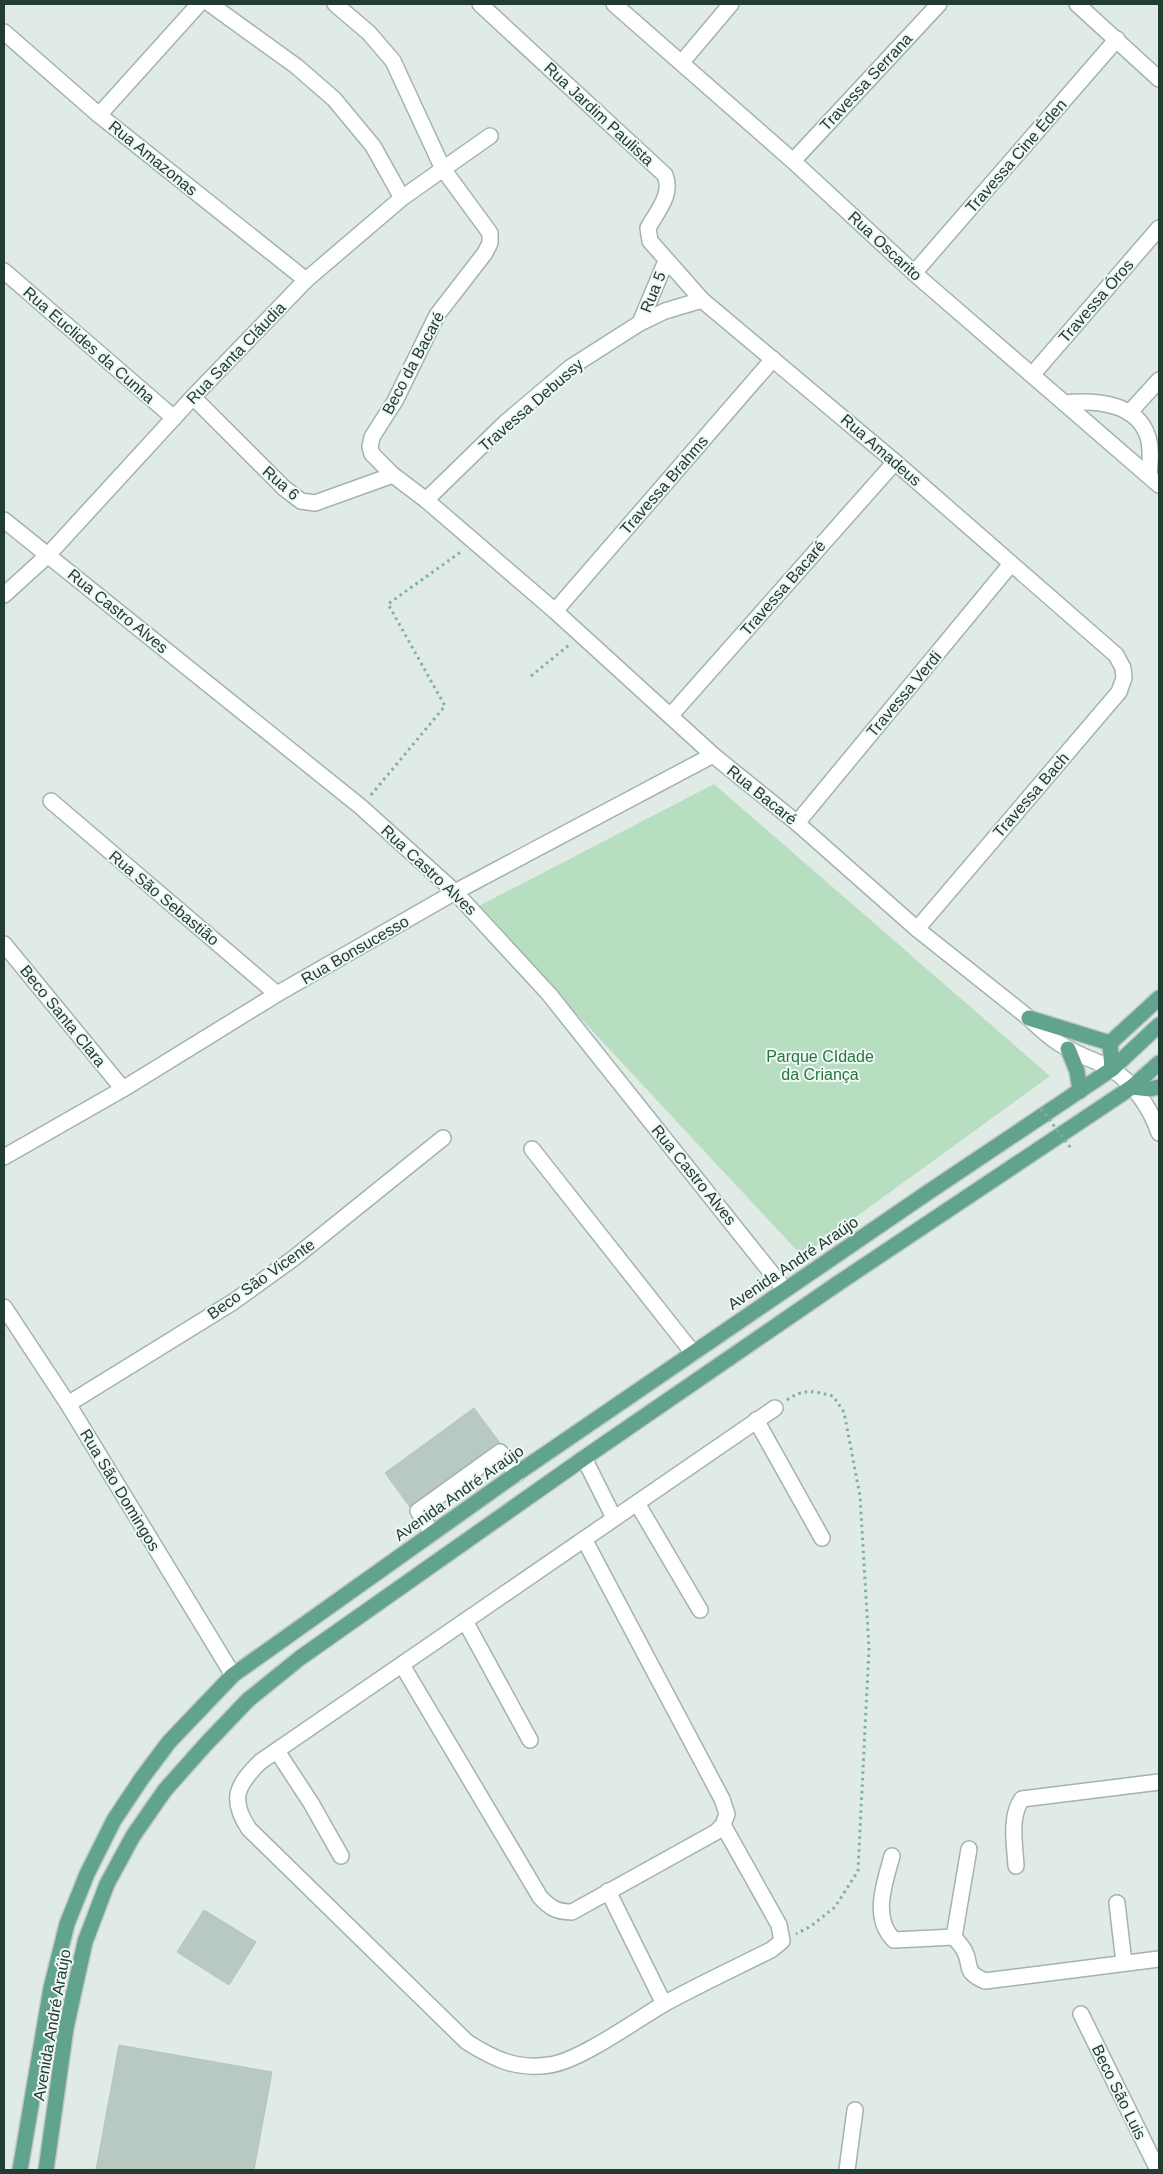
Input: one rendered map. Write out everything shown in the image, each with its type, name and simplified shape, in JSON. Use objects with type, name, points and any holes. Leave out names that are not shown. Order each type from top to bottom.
[{"type":"main road","points":[[1110,1043],[1159,998]]},
{"type":"main road","points":[[1029,1018],[1110,1043]]},
{"type":"main road","name":"Avenida André Araújo","points":[[20,2170],[51,1988],[68,1924],[87,1874],[114,1820],[142,1778],[169,1742],[232,1675],[432,1533],[693,1352],[1112,1069],[1159,1025]]},
{"type":"main road","points":[[1110,1043],[1112,1069]]},
{"type":"main road","points":[[1068,1049],[1076,1071],[1080,1091]]},
{"type":"main road","name":"Avenida André Araújo","points":[[46,2170],[66,2028],[85,1942],[107,1884],[134,1836],[165,1790],[248,1700],[300,1658],[584,1458],[832,1287],[1132,1087],[1159,1063]]},
{"type":"main road","points":[[1132,1087],[1150,1089],[1159,1087]]},
{"type":"street","points":[[99,115],[199,4]]},
{"type":"street","points":[[210,4],[296,66],[334,99],[373,146],[402,198]]},
{"type":"street","name":"Beco da Bacaré","points":[[335,4],[368,33],[393,61],[443,169],[490,233],[490,243],[485,253],[437,315],[395,401],[372,437],[370,447],[372,454],[393,475],[426,500]]},
{"type":"street","name":"Rua Jardim Paulista","points":[[480,4],[665,175],[668,183],[667,196],[648,228],[650,241]]},
{"type":"street","name":"Rua Oscarito","points":[[614,4],[793,161],[914,273],[1154,480]]},
{"type":"street","points":[[682,62],[731,4]]},
{"type":"street","name":"Travessa Serrana","points":[[793,161],[939,4]]},
{"type":"street","points":[[1077,4],[1159,79]]},
{"type":"street","name":"Rua Amazonas","points":[[4,32],[99,115],[306,280]]},
{"type":"street","name":"Travessa Cine Éden","points":[[914,273],[1117,39]]},
{"type":"street","name":"Rua Santa Cláudia","points":[[4,595],[48,555],[193,396],[306,280],[402,198],[490,136]]},
{"type":"street","name":"Travessa Óros","points":[[1032,375],[1159,228]]},
{"type":"street","name":"Rua Amadeus","points":[[650,241],[702,300],[895,462],[1116,655]]},
{"type":"street","name":"Rua 5","points":[[640,323],[666,261]]},
{"type":"street","name":"Rua Euclides da Cunha","points":[[4,271],[174,418]]},
{"type":"street","name":"Travessa Debussy","points":[[426,500],[505,424],[570,367],[640,323],[665,311],[702,300]]},
{"type":"street","name":"Travessa Brahms","points":[[555,611],[773,358]]},
{"type":"street","points":[[1129,413],[1159,380]]},
{"type":"street","name":"Rua 6","points":[[193,396],[284,488],[301,501],[315,503],[393,475]]},
{"type":"street","points":[[1064,403],[1100,402],[1129,413],[1138,421],[1148,436],[1154,480]]},
{"type":"street","name":"Travessa Bacaré","points":[[671,715],[895,462]]},
{"type":"street","name":"Rua Bacaré","points":[[426,500],[555,611],[713,755],[797,823],[917,928],[1029,1018],[1046,1034],[1068,1049],[1112,1069],[1132,1087],[1154,1120],[1159,1133]]},
{"type":"street","name":"Rua Castro Alves","points":[[4,520],[361,807],[455,892],[549,994],[785,1290]]},
{"type":"street","name":"Travessa Verdi","points":[[797,823],[1010,564]]},
{"type":"street","name":"Travessa Bach","points":[[917,928],[1119,692],[1124,678],[1116,655]]},
{"type":"street","name":"Rua Bonsucesso","points":[[4,1158],[123,1089],[277,994],[455,892],[713,755]]},
{"type":"street","name":"Rua São Sebastião","points":[[51,802],[277,994]]},
{"type":"street","name":"Beco Santa Clara","points":[[4,944],[123,1089]]},
{"type":"street","name":"Beco São Vicente","points":[[68,1404],[233,1302],[294,1258],[443,1138]]},
{"type":"street","points":[[532,1149],[693,1352]]},
{"type":"street","name":"Rua São Domingos","points":[[4,1307],[68,1404],[232,1675]]},
{"type":"street","points":[[723,1825],[779,1926],[782,1941],[771,1950],[664,2004],[579,2054],[550,2065],[523,2066],[492,2058],[467,2042],[250,1828],[241,1816],[236,1801],[243,1779],[260,1762],[775,1408]]},
{"type":"street","points":[[756,1420],[822,1538]]},
{"type":"street","points":[[432,1533],[418,1511],[500,1452],[517,1474]]},
{"type":"street","points":[[584,1458],[614,1518]]},
{"type":"street","points":[[636,1503],[700,1610]]},
{"type":"street","points":[[402,1664],[540,1896],[549,1906],[559,1912],[572,1912],[716,1832],[723,1825],[727,1814],[722,1799],[584,1538]]},
{"type":"street","points":[[465,1621],[530,1740]]},
{"type":"street","points":[[277,1751],[311,1803],[341,1856]]},
{"type":"street","points":[[1016,1866],[1015,1816],[1022,1799],[1159,1782]]},
{"type":"street","points":[[969,1849],[954,1937],[965,1951],[967,1964],[973,1976],[985,1981],[1159,1959]]},
{"type":"street","points":[[892,1856],[882,1893],[882,1919],[886,1932],[894,1940],[954,1937]]},
{"type":"street","points":[[608,1891],[664,2004]]},
{"type":"street","points":[[1117,1902],[1124,1963]]},
{"type":"street","name":"Beco São Luis","points":[[1081,2014],[1158,2170]]},
{"type":"street","points":[[847,2170],[855,2110]]},
{"type":"path","points":[[361,807],[445,706],[388,604],[474,543]]},
{"type":"path","points":[[530,676],[582,636]]},
{"type":"path","points":[[1041,1109],[1071,1148]]},
{"type":"path","points":[[775,1408],[798,1393],[811,1390],[833,1396],[844,1412],[860,1496],[869,1648],[858,1872],[835,1907],[811,1926],[782,1941]]},
{"type":"green space","name":"Parque CIdade da Criança","points":[[714,784],[1050,1076],[802,1256],[477,907]]},
{"type":"building","points":[[474,1408],[500,1443],[495,1444],[410,1507],[385,1473]]},
{"type":"building","points":[[204,1910],[256,1942],[229,1985],[177,1952]]},
{"type":"building","points":[[119,2045],[272,2072],[254,2170],[96,2170]]}]
